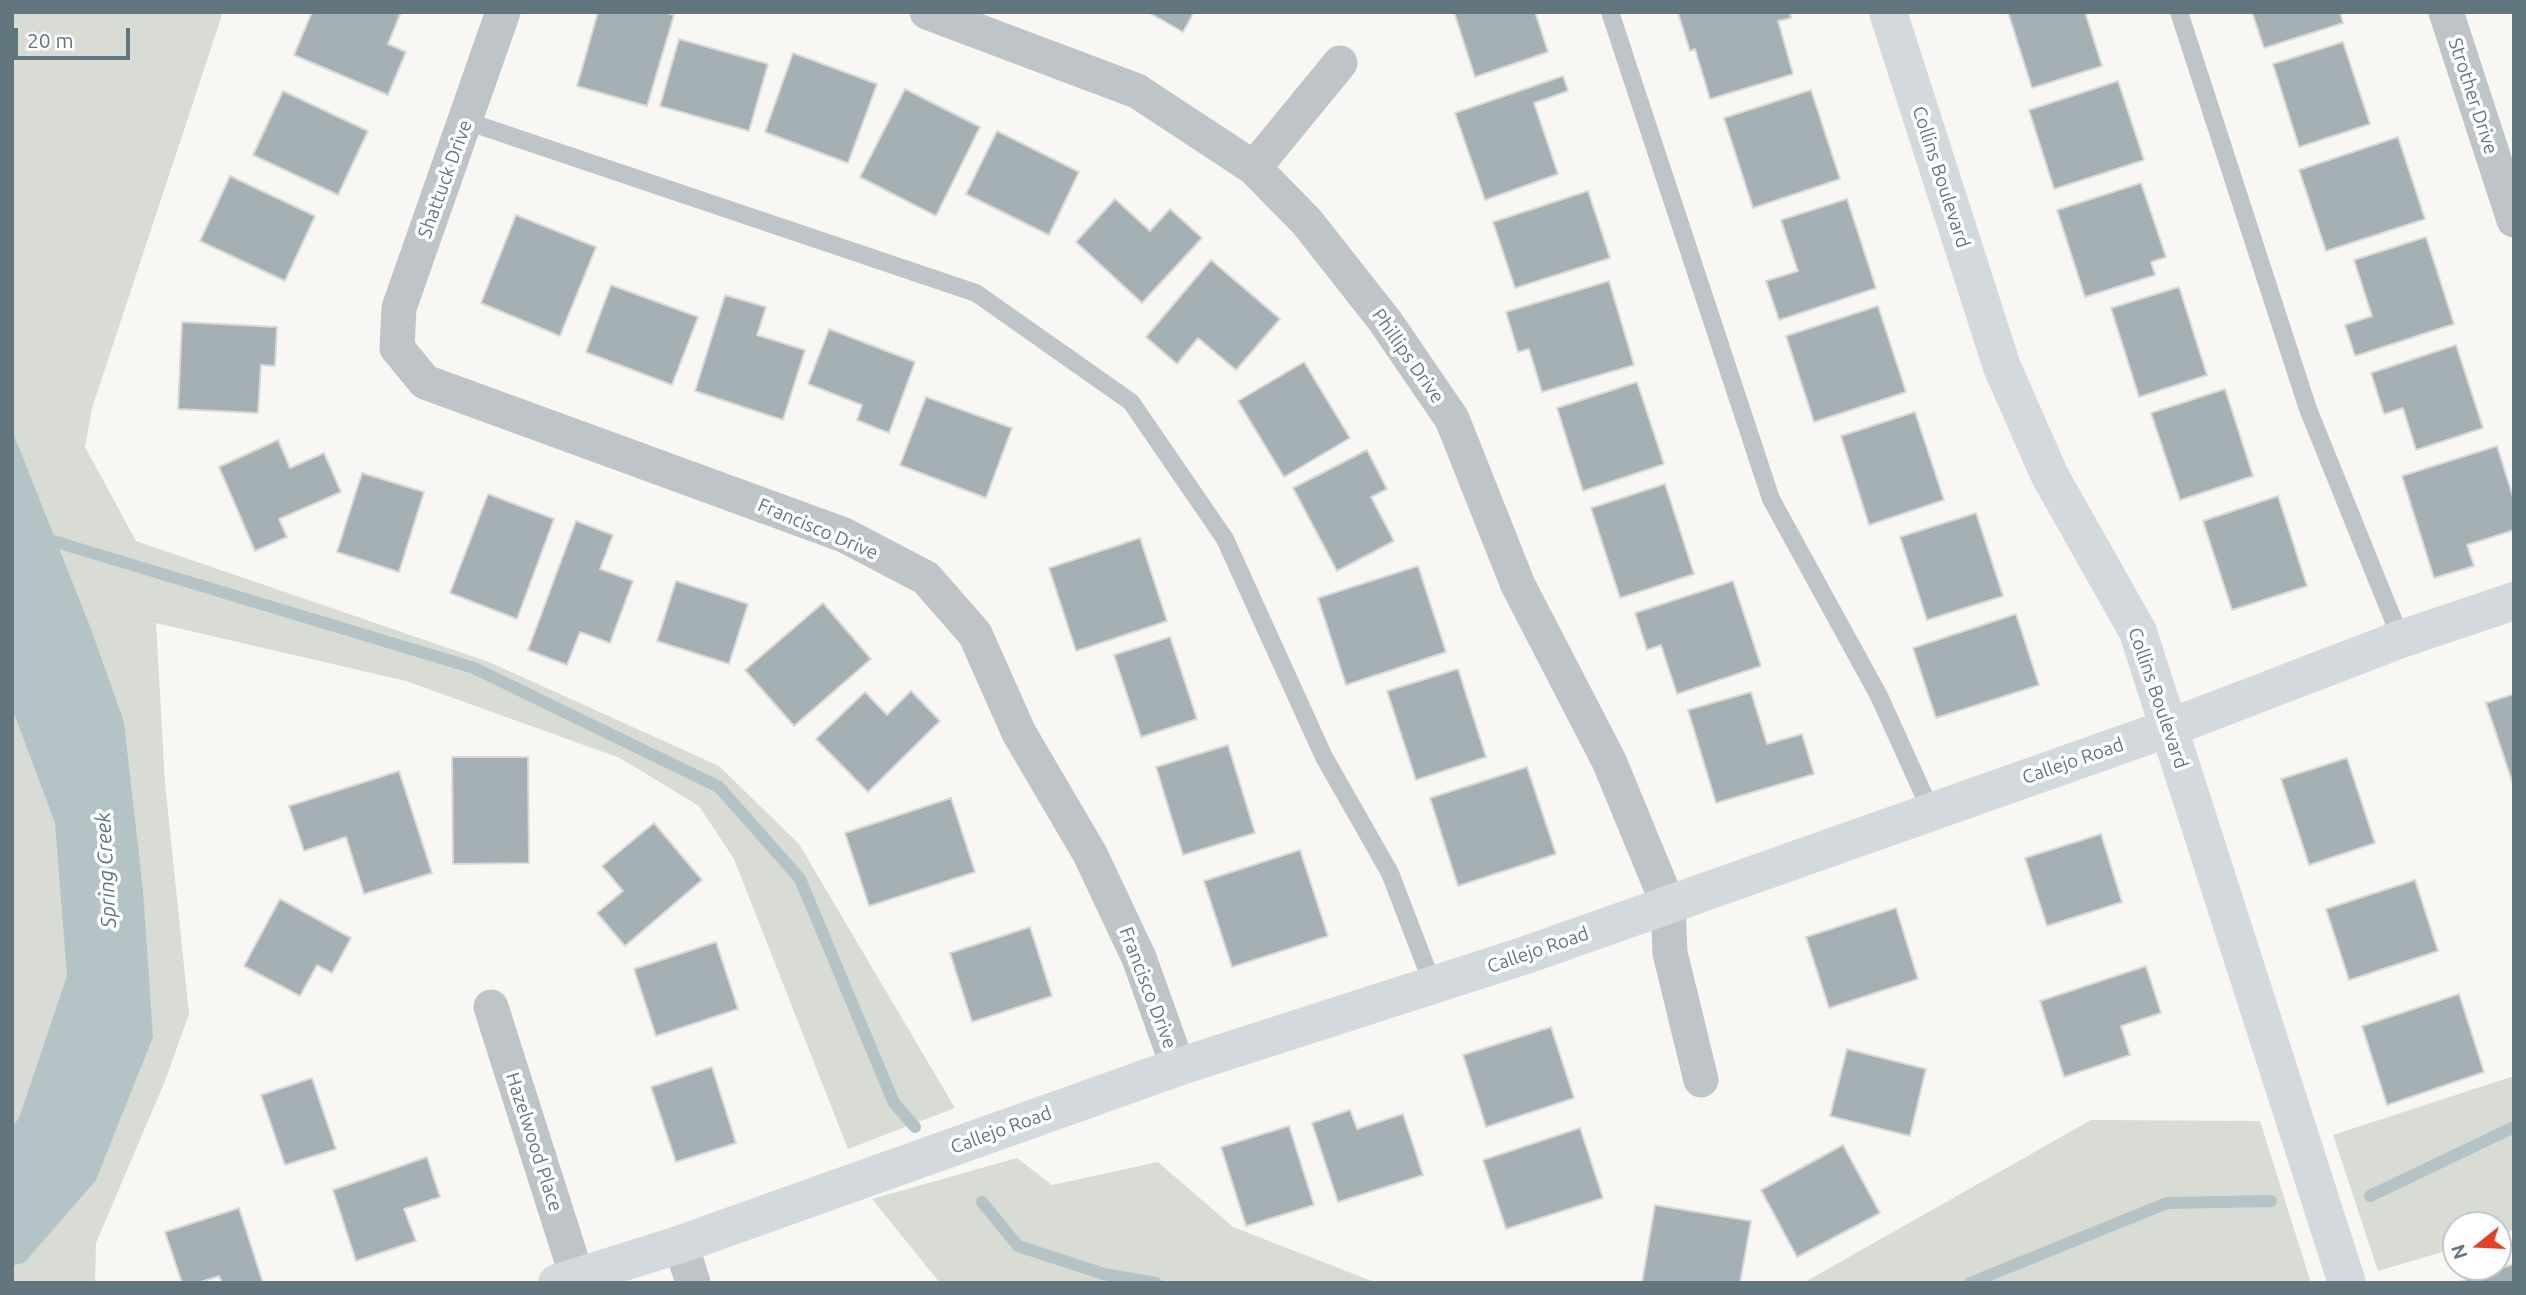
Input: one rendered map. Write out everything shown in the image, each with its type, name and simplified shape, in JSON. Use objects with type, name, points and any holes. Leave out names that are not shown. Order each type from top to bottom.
[{"type":"street","name":"Shattuck Drive","points":[[397,348],[399,307],[503,12]]},
{"type":"street","name":"Phillips Drive","points":[[927,12],[1137,91],[1254,168],[1307,222],[1377,310],[1452,419],[1518,585],[1609,761],[1668,904]]},
{"type":"street","name":"Collins Boulevard","points":[[1888,12],[2002,366],[2050,476],[2138,632],[2347,1283]]},
{"type":"street","name":"Strother Drive","points":[[2446,12],[2514,220]]},
{"type":"street","points":[[1254,168],[1340,63]]},
{"type":"street","name":"Francisco Drive","points":[[397,348],[425,382],[844,535],[926,578],[975,634],[1019,733],[1090,854],[1139,958],[1178,1067]]},
{"type":"street","name":"Callejo Road","points":[[567,1280],[681,1244],[1178,1067],[1433,985],[1668,904],[2169,728],[2401,639],[2514,601]]},
{"type":"street","points":[[1668,904],[1670,953],[1702,1080]]},
{"type":"street","name":"Hazelwood Place","points":[[491,1007],[567,1280]]},
{"type":"street","points":[[681,1244],[693,1283]]},
{"type":"lane","points":[[1610,12],[1771,499],[1878,696],[1931,811]]},
{"type":"lane","points":[[2179,12],[2308,409],[2401,639]]},
{"type":"lane","points":[[466,121],[976,293],[1131,402],[1225,539],[1324,758],[1390,873],[1433,985]]},
{"type":"shaded area","points":[[12,12],[223,12],[92,408],[85,447],[136,541],[489,662],[719,766],[799,844],[955,1108],[848,1149],[734,859],[699,806],[620,758],[406,681],[156,623],[165,783],[189,1014],[165,1081],[96,1243],[95,1283],[12,1283]]},
{"type":"shaded area","points":[[2514,1076],[2514,1230],[2512,1211],[2442,1211],[2442,1252],[2378,1271],[2333,1135]]},
{"type":"shaded area","points":[[2091,1120],[2260,1121],[2311,1283],[1803,1283]]},
{"type":"shaded area","points":[[1017,1158],[1052,1185],[1158,1162],[1233,1227],[1377,1283],[940,1283],[872,1199]]},
{"type":"water","name":"Spring Creek","points":[[12,430],[91,629],[124,722],[143,891],[153,1037],[96,1180],[25,1262],[12,1266],[12,1127],[19,1118],[67,976],[55,823],[12,708]]},
{"type":"building","points":[[312,12],[401,12],[388,44],[406,52],[388,95],[294,55]]},
{"type":"building","points":[[598,12],[664,12],[674,15],[647,106],[577,86]]},
{"type":"building","points":[[1148,12],[1194,12],[1183,32]]},
{"type":"building","points":[[1454,12],[1535,12],[1548,52],[1475,77]]},
{"type":"building","points":[[1790,12],[1791,18],[1778,21],[1793,74],[1710,99],[1695,49],[1690,51],[1678,13]]},
{"type":"building","points":[[2008,12],[2085,12],[2102,66],[2032,88]]},
{"type":"building","points":[[2252,12],[2340,12],[2343,23],[2264,48]]},
{"type":"building","points":[[679,39],[768,64],[749,131],[660,106]]},
{"type":"building","points":[[2343,42],[2370,124],[2299,147],[2273,64]]},
{"type":"building","points":[[793,53],[877,84],[848,163],[765,132]]},
{"type":"building","points":[[1563,76],[1568,91],[1534,103],[1558,174],[1485,200],[1455,113]]},
{"type":"building","points":[[2118,81],[2144,160],[2054,189],[2029,110]]},
{"type":"building","points":[[905,89],[980,127],[936,216],[860,177]]},
{"type":"building","points":[[1811,90],[1840,179],[1753,208],[1724,118]]},
{"type":"building","points":[[283,91],[368,131],[338,195],[253,155]]},
{"type":"building","points":[[997,131],[1079,172],[1049,235],[966,194]]},
{"type":"building","points":[[2398,137],[2425,219],[2326,251],[2299,170]]},
{"type":"building","points":[[230,176],[315,216],[285,281],[200,241]]},
{"type":"building","points":[[2141,183],[2166,257],[2151,262],[2155,275],[2085,297],[2057,210]]},
{"type":"building","points":[[1588,191],[1610,258],[1515,288],[1493,222]]},
{"type":"building","points":[[1115,199],[1150,231],[1170,209],[1202,238],[1142,303],[1076,242]]},
{"type":"building","points":[[1847,199],[1876,288],[1779,320],[1766,281],[1798,271],[1781,220]]},
{"type":"building","points":[[516,215],[596,247],[560,336],[481,303]]},
{"type":"building","points":[[2426,237],[2454,324],[2355,356],[2345,325],[2372,316],[2354,260]]},
{"type":"building","points":[[1211,260],[1280,319],[1236,370],[1198,338],[1177,364],[1146,337]]},
{"type":"building","points":[[1609,281],[1634,365],[1542,392],[1529,349],[1518,352],[1506,312]]},
{"type":"building","points":[[611,285],[698,317],[672,385],[586,352]]},
{"type":"building","points":[[2179,287],[2207,375],[2139,397],[2111,308]]},
{"type":"building","points":[[725,295],[766,307],[757,335],[805,350],[783,420],[695,391]]},
{"type":"building","points":[[1878,306],[1906,392],[1814,422],[1786,336]]},
{"type":"building","points":[[182,322],[277,327],[275,366],[261,365],[258,413],[178,409]]},
{"type":"building","points":[[829,329],[915,362],[889,433],[857,420],[862,405],[808,384]]},
{"type":"building","points":[[2456,345],[2483,428],[2416,450],[2403,408],[2384,414],[2371,373]]},
{"type":"building","points":[[1304,362],[1350,438],[1284,477],[1238,401]]},
{"type":"building","points":[[1637,382],[1664,464],[1583,491],[1557,408]]},
{"type":"building","points":[[2225,389],[2253,476],[2180,500],[2151,413]]},
{"type":"building","points":[[926,397],[1012,428],[986,498],[900,465]]},
{"type":"building","points":[[1915,412],[1944,500],[1869,525],[1841,436]]},
{"type":"building","points":[[278,440],[290,468],[324,453],[341,492],[279,519],[287,537],[255,551],[219,467]]},
{"type":"building","points":[[2497,446],[2514,500],[2514,530],[2467,545],[2474,566],[2434,578],[2402,476]]},
{"type":"building","points":[[1367,450],[1387,489],[1371,497],[1394,541],[1337,571],[1293,488]]},
{"type":"building","points":[[362,473],[424,492],[399,572],[337,552]]},
{"type":"building","points":[[1665,484],[1694,574],[1620,598],[1591,508]]},
{"type":"building","points":[[488,494],[554,519],[517,619],[450,593]]},
{"type":"building","points":[[2278,496],[2307,586],[2232,610],[2203,521]]},
{"type":"building","points":[[1976,513],[2003,596],[1927,620],[1900,537]]},
{"type":"building","points":[[576,521],[613,535],[600,569],[633,581],[610,643],[580,632],[567,665],[528,650]]},
{"type":"building","points":[[1140,538],[1167,621],[1076,651],[1049,568]]},
{"type":"building","points":[[1418,566],[1446,652],[1346,685],[1318,598]]},
{"type":"building","points":[[676,581],[748,604],[729,664],[657,641]]},
{"type":"building","points":[[1733,581],[1761,666],[1677,694],[1661,645],[1647,650],[1635,613]]},
{"type":"building","points":[[823,603],[871,659],[794,726],[745,670]]},
{"type":"building","points":[[2016,614],[2039,685],[1936,718],[1913,648]]},
{"type":"building","points":[[1170,637],[1197,719],[1141,737],[1114,655]]},
{"type":"building","points":[[1458,669],[1486,757],[1416,780],[1387,691]]},
{"type":"building","points":[[911,691],[940,721],[868,792],[816,739],[865,692],[887,715]]},
{"type":"building","points":[[1751,692],[1767,744],[1802,734],[1814,774],[1716,803],[1688,710]]},
{"type":"building","points":[[2514,694],[2514,787],[2486,703]]},
{"type":"building","points":[[1228,745],[1255,833],[1183,855],[1156,767]]},
{"type":"building","points":[[452,757],[528,757],[529,863],[453,864]]},
{"type":"building","points":[[2347,758],[2375,843],[2309,865],[2281,779]]},
{"type":"building","points":[[1527,767],[1556,854],[1458,886],[1430,798]]},
{"type":"building","points":[[399,771],[432,873],[364,894],[346,837],[304,851],[289,806]]},
{"type":"building","points":[[951,798],[975,872],[869,906],[845,833]]},
{"type":"building","points":[[654,823],[702,880],[625,946],[597,913],[623,891],[602,866]]},
{"type":"building","points":[[2101,834],[2122,902],[2047,926],[2025,858]]},
{"type":"building","points":[[1300,850],[1328,936],[1232,967],[1204,881]]},
{"type":"building","points":[[2415,880],[2438,951],[2349,980],[2326,909]]},
{"type":"building","points":[[280,899],[351,938],[332,973],[317,965],[300,996],[244,966]]},
{"type":"building","points":[[1896,908],[1918,979],[1829,1008],[1806,937]]},
{"type":"building","points":[[1030,927],[1052,996],[972,1022],[950,953]]},
{"type":"building","points":[[716,942],[738,1009],[656,1036],[634,969]]},
{"type":"building","points":[[2146,966],[2161,1013],[2121,1026],[2130,1055],[2064,1077],[2040,1001]]},
{"type":"building","points":[[2459,994],[2484,1072],[2387,1105],[2362,1026]]},
{"type":"building","points":[[1551,1027],[1574,1098],[1486,1127],[1463,1055]]},
{"type":"building","points":[[1847,1049],[1926,1069],[1910,1136],[1830,1116]]},
{"type":"building","points":[[712,1067],[736,1143],[676,1162],[651,1087]]},
{"type":"building","points":[[312,1078],[336,1149],[285,1165],[261,1095]]},
{"type":"building","points":[[1350,1110],[1357,1129],[1403,1114],[1423,1175],[1338,1202],[1312,1123]]},
{"type":"building","points":[[1289,1126],[1314,1205],[1246,1226],[1221,1147]]},
{"type":"building","points":[[1580,1128],[1603,1198],[1506,1229],[1483,1160]]},
{"type":"building","points":[[1843,1145],[1880,1213],[1797,1257],[1761,1190]]},
{"type":"building","points":[[427,1157],[440,1197],[404,1209],[416,1241],[356,1261],[333,1190]]},
{"type":"building","points":[[1655,1205],[1751,1221],[1740,1283],[1642,1283]]},
{"type":"building","points":[[239,1208],[263,1283],[222,1283],[219,1276],[198,1283],[182,1283],[165,1232]]},
{"type":"building","points":[[2514,1264],[2514,1283],[2456,1283],[2512,1281]]},
{"type":"waterway","points":[[43,538],[474,668],[719,787],[800,879],[894,1103],[915,1127]]},
{"type":"waterway","points":[[2370,1196],[2514,1127]]},
{"type":"waterway","points":[[1970,1283],[2167,1203],[2271,1201]]},
{"type":"waterway","points":[[982,1202],[1018,1246],[1104,1274],[1156,1283]]}]
